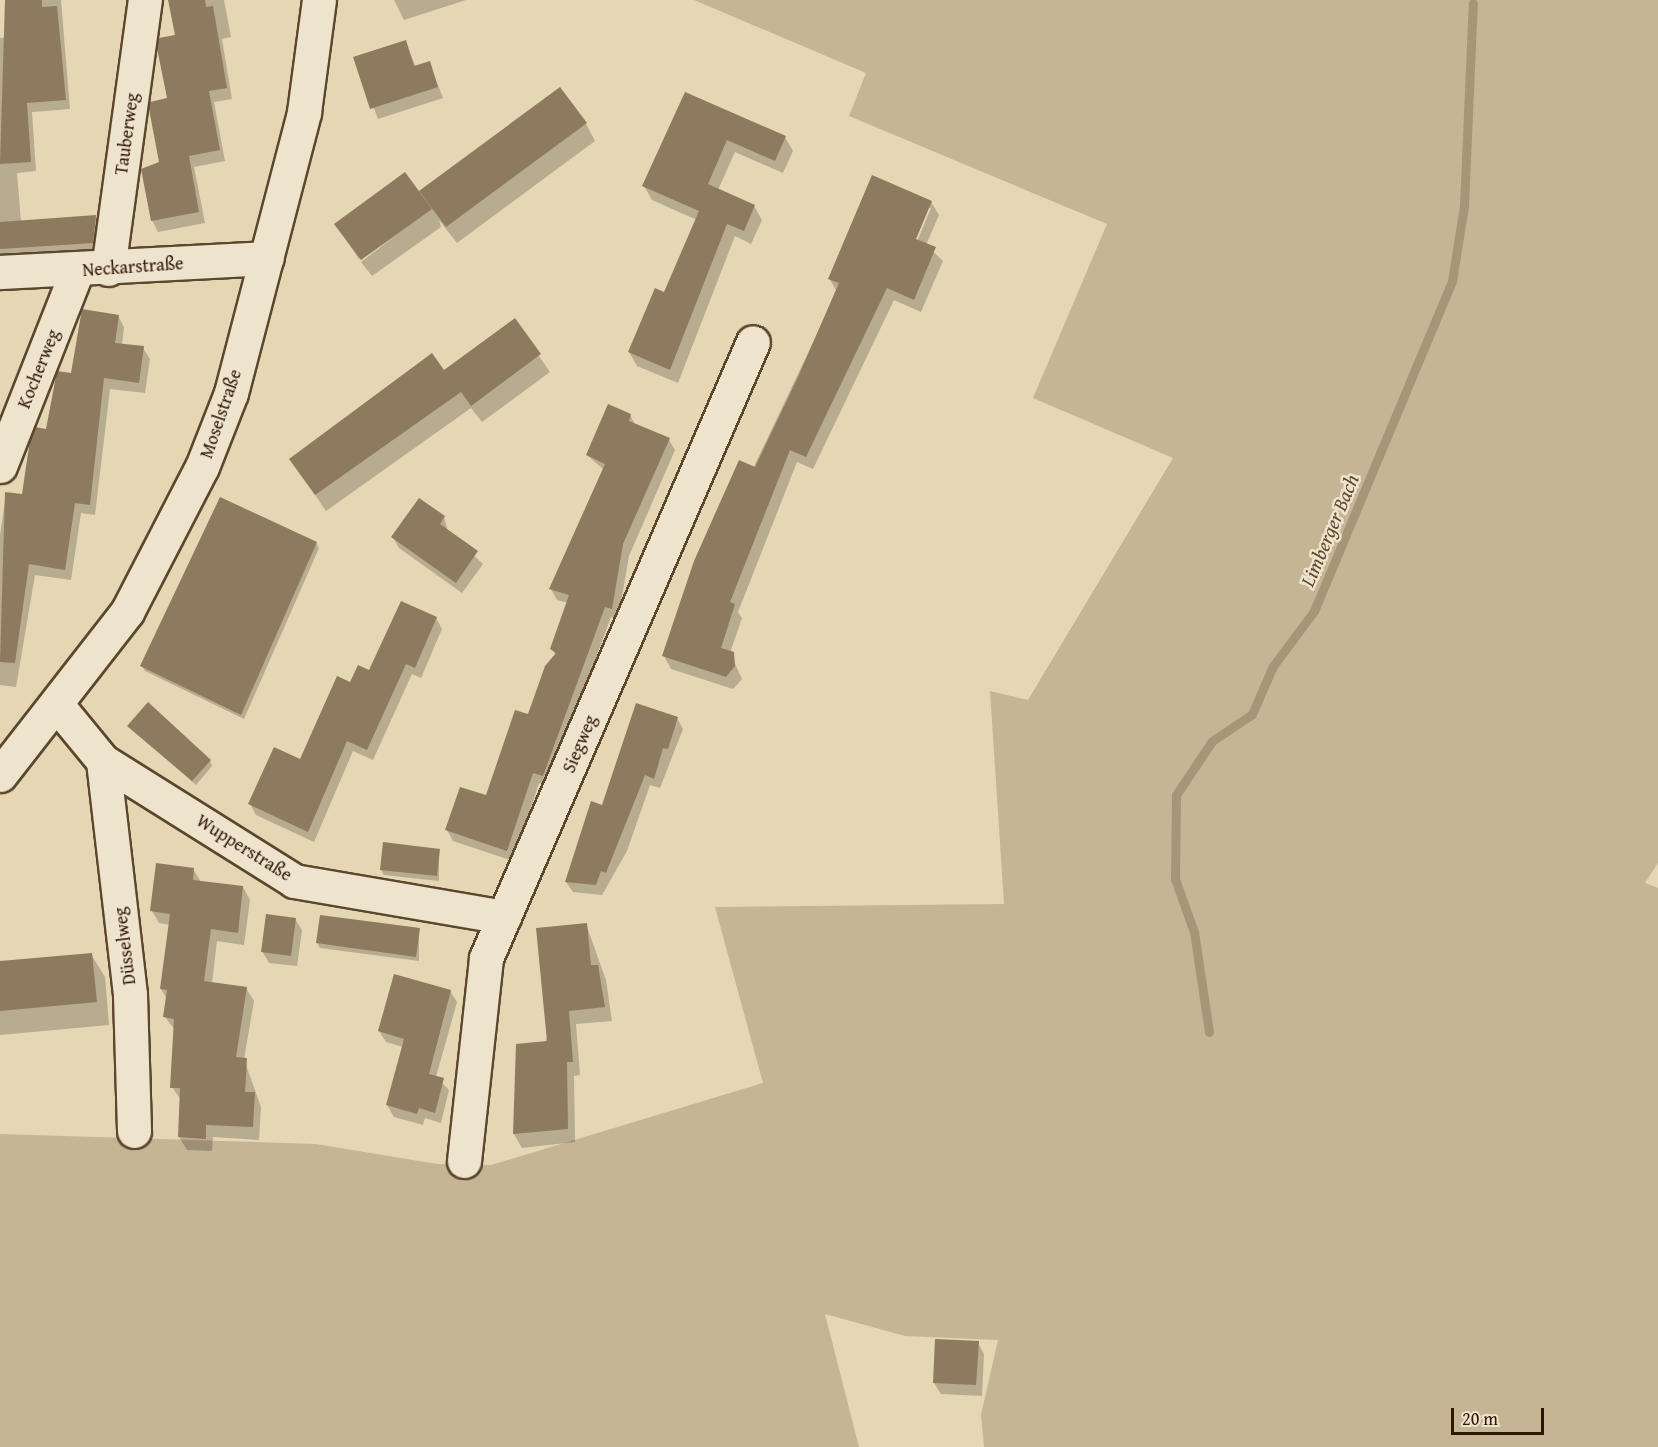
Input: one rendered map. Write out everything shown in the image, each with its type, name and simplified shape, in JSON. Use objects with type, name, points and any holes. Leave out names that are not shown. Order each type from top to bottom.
[{"type":"street","name":"Tauberweg","points":[[93,270],[145,0]]},
{"type":"street","name":"Moselstraße","points":[[5,757],[57,705],[127,612],[202,467],[231,393],[304,112],[320,0]]},
{"type":"street","name":"Neckarstraße","points":[[0,272],[93,270],[267,258]]},
{"type":"street","name":"Kocherweg","points":[[0,466],[93,270]]},
{"type":"street","name":"Siegweg","points":[[464,1161],[486,958],[753,342]]},
{"type":"street","name":"Wupperstraße","points":[[57,705],[103,761],[294,881],[335,891],[462,905],[504,917]]},
{"type":"street","name":"Düsselweg","points":[[103,761],[130,995],[134,1131]]},
{"type":"shaded area","points":[[694,0],[1658,0],[1658,863],[1645,883],[1658,888],[1658,1447],[984,1447],[981,1415],[998,1340],[905,1336],[825,1314],[859,1447],[0,1447],[0,1134],[316,1144],[437,1164],[491,1165],[763,1083],[715,907],[1004,904],[990,691],[1028,700],[1173,458],[1033,398],[1107,224],[849,116],[866,73]]},
{"type":"building","points":[[5,0],[42,0],[42,7],[57,6],[66,100],[27,103],[31,162],[0,164]]},
{"type":"building","points":[[168,0],[205,0],[206,7],[213,6],[227,88],[209,91],[220,150],[189,156],[199,212],[151,221],[141,169],[159,162],[149,109],[150,102],[167,98],[157,48],[159,38],[175,35]]},
{"type":"building","points":[[406,40],[414,66],[430,61],[438,87],[370,109],[353,57]]},
{"type":"building","points":[[560,87],[587,123],[446,227],[419,191]]},
{"type":"building","points":[[685,92],[786,136],[775,161],[727,140],[708,184],[755,205],[744,231],[727,224],[670,370],[628,352],[655,288],[664,292],[699,211],[642,186]]},
{"type":"building","points":[[405,172],[432,209],[361,260],[334,224]]},
{"type":"building","points":[[872,175],[932,201],[916,239],[936,247],[914,300],[887,288],[806,457],[790,450],[730,602],[735,604],[721,648],[734,652],[735,666],[726,677],[662,656],[694,561],[739,460],[755,467],[798,377],[839,283],[828,279]]},
{"type":"building","points":[[96,215],[93,243],[0,249],[0,222]]},
{"type":"building","points":[[82,309],[119,315],[115,343],[144,346],[139,383],[104,378],[90,505],[75,503],[65,570],[29,564],[15,663],[0,662],[5,492],[22,494],[30,440],[35,427],[46,429],[57,371],[71,373]]},
{"type":"building","points":[[515,318],[541,354],[471,406],[461,392],[315,495],[289,459],[432,353],[444,370]]},
{"type":"building","points":[[608,404],[631,414],[629,421],[670,438],[623,544],[612,609],[605,607],[543,776],[533,773],[507,851],[445,830],[460,787],[486,795],[515,710],[528,714],[545,666],[556,653],[550,649],[569,595],[549,589],[605,464],[586,455]]},
{"type":"building","points":[[220,497],[317,542],[241,715],[140,666]]},
{"type":"building","points":[[419,498],[445,516],[440,524],[478,551],[456,583],[391,537]]},
{"type":"building","points":[[401,601],[437,617],[415,668],[406,664],[367,750],[347,741],[308,832],[248,804],[274,747],[300,759],[337,676],[350,682],[358,665],[369,670]]},
{"type":"building","points":[[148,702],[211,760],[192,781],[127,726]]},
{"type":"building","points":[[636,703],[678,717],[668,749],[663,748],[654,779],[645,775],[606,873],[601,871],[596,885],[565,882],[591,801],[602,805]]},
{"type":"building","points":[[383,842],[440,849],[437,876],[380,870]]},
{"type":"building","points":[[156,863],[194,868],[193,880],[243,886],[238,933],[211,929],[204,981],[247,987],[236,1057],[247,1058],[245,1092],[255,1092],[253,1127],[206,1125],[206,1139],[178,1137],[180,1088],[170,1088],[174,1019],[163,1017],[167,990],[160,989],[170,914],[150,911]]},
{"type":"building","points":[[266,914],[296,918],[291,956],[261,952]]},
{"type":"building","points":[[320,915],[420,928],[416,957],[316,943]]},
{"type":"building","points":[[587,923],[591,965],[598,965],[605,1007],[569,1011],[573,1062],[567,1062],[568,1129],[513,1134],[516,1044],[547,1041],[536,928]]},
{"type":"building","points":[[92,953],[97,1002],[0,1011],[0,961]]},
{"type":"building","points":[[394,974],[451,990],[429,1074],[444,1078],[435,1113],[419,1108],[417,1114],[386,1105],[404,1039],[378,1031]]},
{"type":"building","points":[[935,1339],[979,1341],[976,1385],[933,1383]]},
{"type":"waterway","name":"Limberger Bach","points":[[1209,1032],[1194,932],[1175,879],[1176,795],[1212,741],[1252,714],[1273,666],[1314,611],[1452,281],[1464,206],[1473,3]]}]
